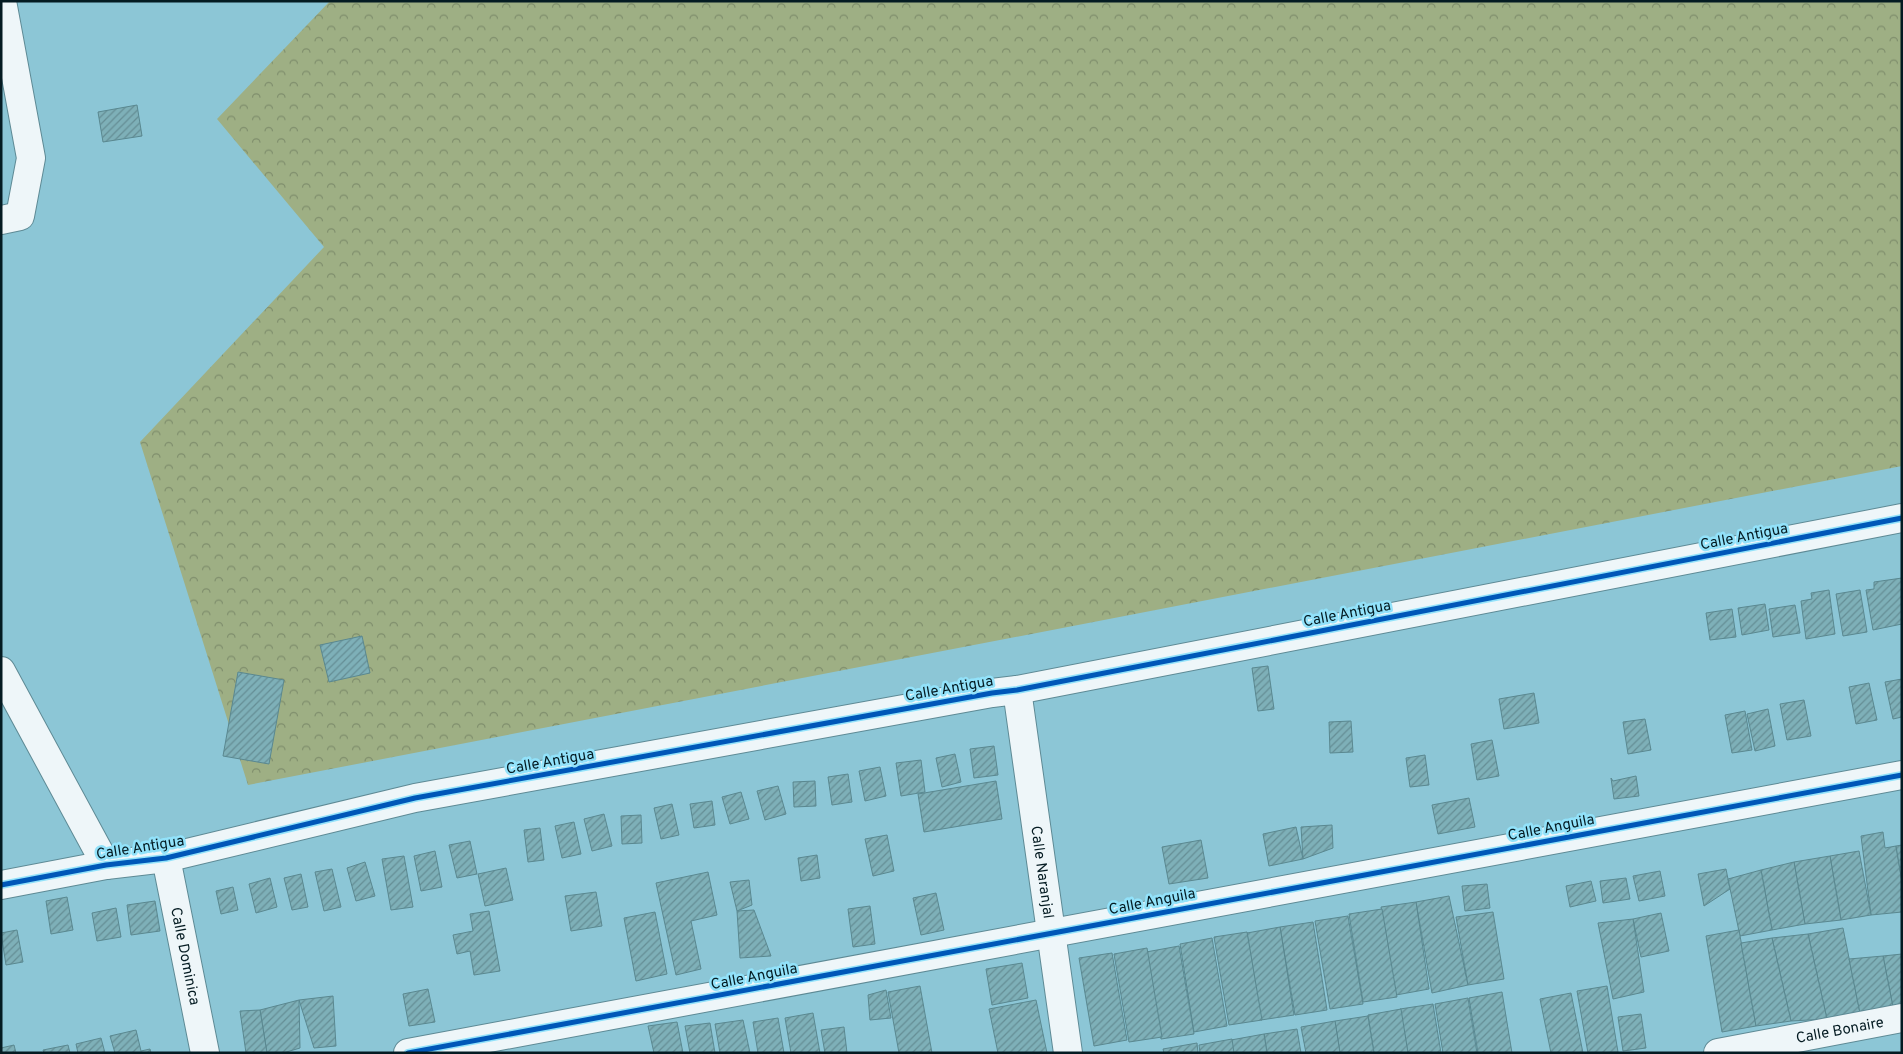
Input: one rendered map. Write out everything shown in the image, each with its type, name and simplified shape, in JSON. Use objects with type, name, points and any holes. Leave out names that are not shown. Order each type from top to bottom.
[{"type":"street","points":[[1,220],[20,216],[31,158],[2,1]]},
{"type":"street","name":"Calle Antigua","points":[[1,885],[106,865],[166,858],[415,798],[973,696],[1017,690],[1902,518]]},
{"type":"street","points":[[1,671],[106,865]]},
{"type":"street","name":"Calle Naranjal","points":[[1017,690],[1068,1053]]},
{"type":"street","name":"Calle Anguila","points":[[408,1053],[1902,775]]},
{"type":"street","name":"Calle Dominica","points":[[166,858],[205,1053]]},
{"type":"street","name":"Calle Bonaire","points":[[1718,1053],[1902,1018]]},
{"type":"green space","points":[[330,1],[1902,1],[1902,466],[248,785],[140,442],[324,247],[217,119]]},
{"type":"building","points":[[137,105],[142,136],[103,142],[98,112]]},
{"type":"building","points":[[1902,578],[1902,624],[1873,630],[1866,590],[1874,589],[1874,582]]},
{"type":"building","points":[[1829,590],[1835,634],[1806,639],[1801,601],[1812,599],[1811,593]]},
{"type":"building","points":[[1860,590],[1867,632],[1843,636],[1836,594]]},
{"type":"building","points":[[1765,604],[1769,630],[1742,635],[1738,608]]},
{"type":"building","points":[[1795,605],[1800,633],[1773,637],[1769,609]]},
{"type":"building","points":[[1732,609],[1736,637],[1710,640],[1706,613]]},
{"type":"building","points":[[362,636],[370,673],[329,682],[320,645]]},
{"type":"building","points":[[1268,666],[1274,709],[1258,711],[1252,668]]},
{"type":"building","points":[[238,672],[284,680],[269,764],[223,756]]},
{"type":"building","points":[[1902,679],[1902,717],[1893,719],[1885,682]]},
{"type":"building","points":[[1869,683],[1877,720],[1856,724],[1849,687]]},
{"type":"building","points":[[1534,693],[1539,723],[1504,729],[1499,699]]},
{"type":"building","points":[[1804,700],[1811,736],[1787,740],[1780,704]]},
{"type":"building","points":[[1768,709],[1775,746],[1755,751],[1747,714]]},
{"type":"building","points":[[1745,711],[1752,750],[1732,753],[1725,715]]},
{"type":"building","points":[[1645,719],[1651,750],[1628,754],[1623,722]]},
{"type":"building","points":[[1351,721],[1353,752],[1330,753],[1329,722]]},
{"type":"building","points":[[1492,740],[1499,776],[1477,780],[1471,744]]},
{"type":"building","points":[[994,746],[998,775],[974,778],[970,749]]},
{"type":"building","points":[[955,754],[961,782],[942,787],[936,758]]},
{"type":"building","points":[[1425,755],[1429,785],[1410,787],[1406,758]]},
{"type":"building","points":[[921,760],[925,792],[901,796],[896,763]]},
{"type":"building","points":[[880,767],[886,796],[865,801],[859,771]]},
{"type":"building","points":[[848,774],[852,802],[832,805],[828,777]]},
{"type":"building","points":[[1636,776],[1639,796],[1614,799],[1611,778],[1613,781]]},
{"type":"building","points":[[815,781],[816,806],[794,807],[793,782]]},
{"type":"building","points":[[996,781],[1002,819],[924,832],[918,794]]},
{"type":"building","points":[[778,786],[786,814],[765,820],[757,791]]},
{"type":"building","points":[[741,792],[749,819],[730,824],[722,797]]},
{"type":"building","points":[[1469,798],[1475,827],[1438,834],[1432,805]]},
{"type":"building","points":[[712,801],[715,825],[694,828],[690,804]]},
{"type":"building","points":[[672,804],[679,835],[661,839],[654,808]]},
{"type":"building","points":[[604,814],[612,846],[592,851],[584,819]]},
{"type":"building","points":[[641,815],[642,843],[622,844],[621,816]]},
{"type":"building","points":[[574,822],[581,854],[562,858],[555,826]]},
{"type":"building","points":[[1332,825],[1333,848],[1303,859],[1301,827]]},
{"type":"building","points":[[1296,827],[1303,859],[1269,866],[1263,834]]},
{"type":"building","points":[[540,828],[544,860],[528,862],[524,830]]},
{"type":"building","points":[[1883,832],[1885,848],[1896,846],[1902,882],[1902,912],[1871,915],[1861,836]]},
{"type":"building","points":[[887,835],[894,871],[873,876],[865,839]]},
{"type":"building","points":[[1201,840],[1208,878],[1169,884],[1162,847]]},
{"type":"building","points":[[470,841],[477,874],[457,878],[449,845]]},
{"type":"building","points":[[1902,845],[1902,882],[1896,846]]},
{"type":"building","points":[[435,851],[442,887],[421,891],[414,856]]},
{"type":"building","points":[[1859,851],[1871,915],[1841,920],[1830,856]]},
{"type":"building","points":[[817,855],[820,878],[801,881],[798,858]]},
{"type":"building","points":[[404,856],[413,907],[391,910],[382,859]]},
{"type":"building","points":[[1830,856],[1841,920],[1805,924],[1794,862]]},
{"type":"building","points":[[365,862],[375,896],[356,901],[347,868]]},
{"type":"building","points":[[1794,862],[1805,924],[1772,930],[1761,870]]},
{"type":"building","points":[[506,868],[513,900],[485,906],[478,874]]},
{"type":"building","points":[[332,869],[341,907],[324,911],[315,872]]},
{"type":"building","points":[[1726,869],[1730,889],[1704,906],[1698,874]]},
{"type":"building","points":[[1761,870],[1772,930],[1740,936],[1728,879]]},
{"type":"building","points":[[1660,871],[1665,896],[1639,901],[1633,876]]},
{"type":"building","points":[[708,872],[717,915],[691,921],[701,969],[676,975],[656,883]]},
{"type":"building","points":[[301,874],[308,907],[292,910],[284,878]]},
{"type":"building","points":[[270,878],[277,907],[256,913],[249,884]]},
{"type":"building","points":[[1626,878],[1630,899],[1603,903],[1600,881]]},
{"type":"building","points":[[749,880],[752,905],[737,911],[730,882]]},
{"type":"building","points":[[1591,881],[1596,901],[1570,907],[1566,886]]},
{"type":"building","points":[[1487,884],[1490,908],[1465,911],[1462,886]]},
{"type":"building","points":[[233,887],[238,910],[221,914],[216,891]]},
{"type":"building","points":[[596,892],[602,926],[571,931],[565,896]]},
{"type":"building","points":[[936,893],[944,930],[921,935],[913,898]]},
{"type":"building","points":[[1449,896],[1468,985],[1432,993],[1416,902]]},
{"type":"building","points":[[67,897],[73,930],[51,934],[46,901]]},
{"type":"building","points":[[155,901],[160,931],[131,935],[127,905]]},
{"type":"building","points":[[1416,902],[1429,989],[1396,995],[1381,907]]},
{"type":"building","points":[[870,906],[875,944],[853,947],[848,909]]},
{"type":"building","points":[[116,908],[121,937],[97,941],[92,913]]},
{"type":"building","points":[[1382,909],[1397,997],[1363,1002],[1349,914]]},
{"type":"building","points":[[754,910],[771,956],[740,958],[737,911]]},
{"type":"building","points":[[489,911],[500,971],[474,975],[470,951],[457,954],[453,935],[473,931],[470,914]]},
{"type":"building","points":[[655,912],[667,974],[636,981],[624,918]]},
{"type":"building","points":[[1493,912],[1504,979],[1468,985],[1456,917]]},
{"type":"building","points":[[1661,913],[1669,951],[1641,957],[1633,919]]},
{"type":"building","points":[[1348,916],[1363,1004],[1330,1009],[1315,921]]},
{"type":"building","points":[[1633,919],[1644,992],[1613,999],[1598,923]]},
{"type":"building","points":[[1313,922],[1327,1010],[1295,1015],[1280,927]]},
{"type":"building","points":[[1280,927],[1294,1015],[1261,1020],[1247,933]]},
{"type":"building","points":[[1843,928],[1860,1013],[1827,1019],[1808,934]]},
{"type":"building","points":[[17,930],[23,962],[6,965],[1,933]]},
{"type":"building","points":[[1739,930],[1756,1026],[1722,1032],[1706,936]]},
{"type":"building","points":[[1247,932],[1262,1020],[1229,1025],[1214,937]]},
{"type":"building","points":[[1808,934],[1827,1019],[1791,1021],[1772,938]]},
{"type":"building","points":[[1212,938],[1227,1026],[1194,1032],[1180,944]]},
{"type":"building","points":[[1772,938],[1791,1021],[1756,1026],[1741,943]]},
{"type":"building","points":[[1179,946],[1194,1034],[1161,1039],[1146,952]]},
{"type":"building","points":[[1147,948],[1162,1037],[1129,1042],[1114,954]]},
{"type":"building","points":[[1112,953],[1127,1040],[1094,1046],[1079,958]]},
{"type":"building","points":[[1902,954],[1902,1006],[1893,1007],[1883,956]]},
{"type":"building","points":[[1883,956],[1893,1007],[1860,1013],[1849,959]]},
{"type":"building","points":[[1022,963],[1028,998],[992,1005],[986,969]]},
{"type":"building","points":[[920,986],[932,1053],[899,1053],[888,992]]},
{"type":"building","points":[[1607,986],[1618,1052],[1588,1053],[1577,991]]},
{"type":"building","points":[[428,989],[435,1022],[409,1026],[403,994]]},
{"type":"building","points":[[886,990],[891,1018],[870,1020],[868,995]]},
{"type":"building","points":[[1502,992],[1512,1053],[1478,1053],[1469,998]]},
{"type":"building","points":[[1571,993],[1583,1053],[1551,1053],[1540,999]]},
{"type":"building","points":[[333,996],[336,1046],[314,1048],[299,1000]]},
{"type":"building","points":[[1468,998],[1477,1053],[1443,1053],[1435,1004]]},
{"type":"building","points":[[299,1000],[300,1048],[283,1053],[267,1053],[260,1010]]},
{"type":"building","points":[[1036,1000],[1047,1053],[998,1053],[989,1009]]},
{"type":"building","points":[[1433,1004],[1441,1053],[1408,1053],[1400,1009]]},
{"type":"building","points":[[1401,1009],[1408,1053],[1374,1053],[1368,1015]]},
{"type":"building","points":[[260,1010],[267,1053],[246,1053],[240,1011]]},
{"type":"building","points":[[813,1013],[820,1053],[791,1053],[785,1018]]},
{"type":"building","points":[[1641,1014],[1646,1048],[1623,1051],[1618,1017]]},
{"type":"building","points":[[1368,1016],[1374,1053],[1340,1053],[1335,1021]]},
{"type":"building","points":[[778,1018],[784,1053],[758,1053],[753,1022]]},
{"type":"building","points":[[743,1020],[750,1053],[720,1053],[715,1024]]},
{"type":"building","points":[[1335,1021],[1340,1053],[1306,1053],[1301,1027]]},
{"type":"building","points":[[677,1022],[683,1053],[654,1053],[648,1026]]},
{"type":"building","points":[[710,1023],[715,1053],[690,1053],[685,1026]]},
{"type":"building","points":[[844,1027],[847,1053],[825,1053],[821,1030]]},
{"type":"building","points":[[1297,1029],[1301,1053],[1267,1053],[1264,1034]]},
{"type":"building","points":[[136,1030],[141,1051],[150,1049],[151,1053],[115,1053],[110,1036]]},
{"type":"building","points":[[1264,1034],[1267,1053],[1233,1053],[1231,1040]]},
{"type":"building","points":[[101,1038],[105,1053],[78,1053],[76,1044]]},
{"type":"building","points":[[1232,1039],[1234,1053],[1200,1053],[1199,1045]]},
{"type":"building","points":[[1197,1043],[1198,1053],[1164,1053],[1163,1049]]},
{"type":"building","points":[[14,1045],[16,1053],[1,1053],[1,1048]]},
{"type":"building","points":[[68,1045],[70,1053],[44,1053],[43,1050]]},
{"type":"cycle path","points":[[1,885],[106,865],[166,858],[415,798],[1017,690],[1902,518]]},
{"type":"cycle path","points":[[408,1053],[1902,775]]}]
